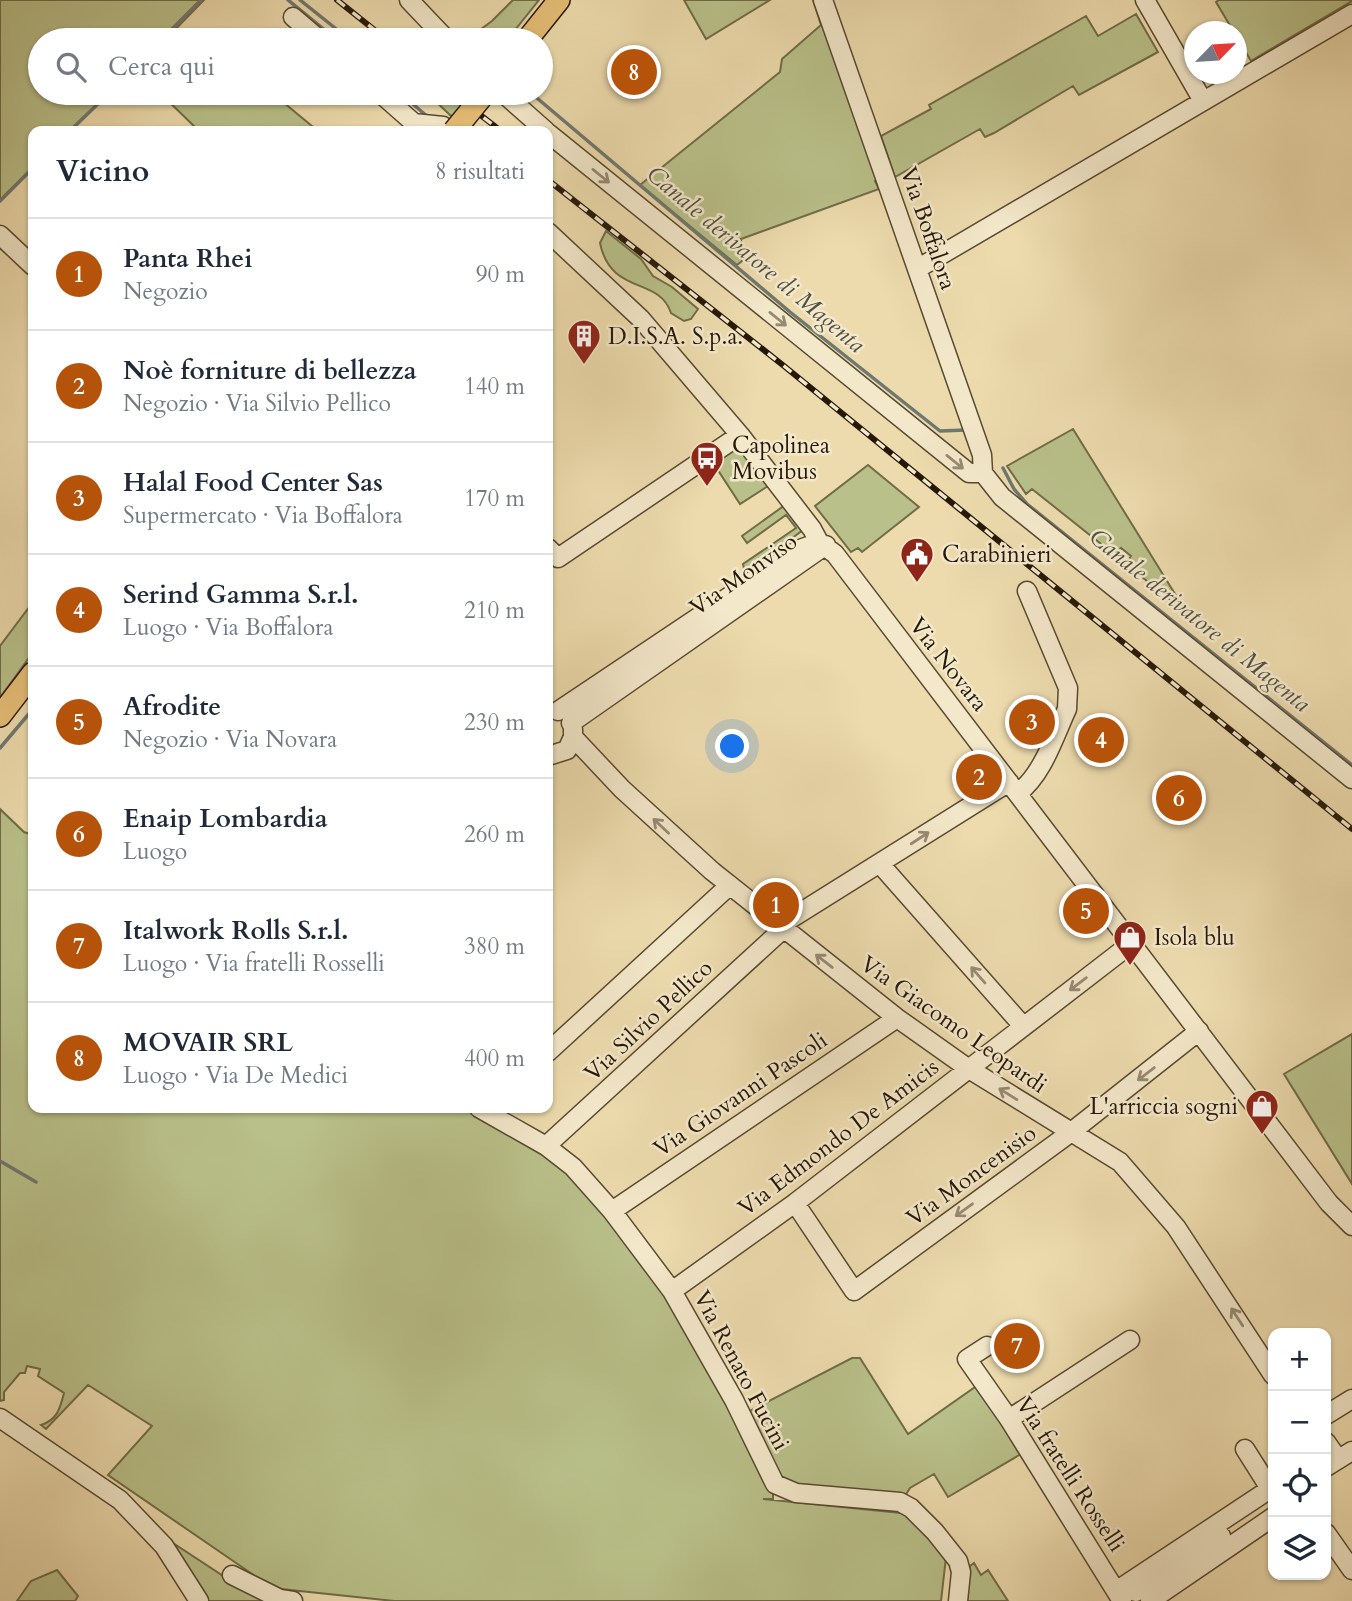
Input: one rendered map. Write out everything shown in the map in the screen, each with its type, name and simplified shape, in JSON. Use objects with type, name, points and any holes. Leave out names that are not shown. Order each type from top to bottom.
[{"type":"main road","points":[[537,28],[559,0]]},
{"type":"main road","points":[[446,126],[471,105]]},
{"type":"main road","points":[[0,716],[28,680]]},
{"type":"street","points":[[409,0],[436,28]]},
{"type":"street","name":"Via Boffalora","points":[[823,0],[982,455],[983,473]]},
{"type":"street","points":[[1145,0],[1203,101]]},
{"type":"street","points":[[917,269],[1352,14]]},
{"type":"street","points":[[293,17],[306,28]]},
{"type":"street","points":[[394,105],[414,123],[428,126]]},
{"type":"street","points":[[517,105],[540,126]]},
{"type":"street","points":[[553,137],[969,473],[983,473],[1002,497],[1352,779]]},
{"type":"street","points":[[0,235],[28,261]]},
{"type":"street","name":"Via Novara","points":[[553,237],[641,319],[740,435],[1314,1182],[1352,1226]]},
{"type":"street","points":[[553,553],[558,558],[740,435]]},
{"type":"street","name":"Via Monviso","points":[[562,720],[822,544]]},
{"type":"street","points":[[1013,788],[1027,786],[1039,769],[1067,709],[1069,698],[1068,688],[1027,591]]},
{"type":"street","points":[[553,754],[567,750],[562,720]]},
{"type":"street","name":"Via Giacomo Leopardi","points":[[562,720],[666,831],[781,928],[968,1069],[1120,1162],[1176,1227],[1268,1367]]},
{"type":"street","name":"Via Silvio Pellico","points":[[546,1146],[781,928],[880,864],[1013,788]]},
{"type":"street","points":[[880,864],[1023,1026]]},
{"type":"street","points":[[553,1047],[730,886]]},
{"type":"street","name":"Via Edmondo De Amicis","points":[[672,1291],[794,1203],[1132,943]]},
{"type":"street","name":"Via Giovanni Pascoli","points":[[612,1210],[897,1018]]},
{"type":"street","name":"Via Moncenisio","points":[[794,1203],[853,1291],[1070,1133],[1199,1031]]},
{"type":"street","name":"Via Renato Fucini","points":[[491,1113],[546,1146],[581,1174],[612,1210],[672,1291],[734,1400],[775,1484],[796,1493],[892,1501],[911,1508],[958,1561],[961,1572],[958,1601]]},
{"type":"street","name":"Via Novara","points":[[1314,1182],[1352,1209]]},
{"type":"street","points":[[1009,1419],[1130,1340]]},
{"type":"street","name":"Via fratelli Rosselli","points":[[986,1346],[967,1359],[1131,1598]]},
{"type":"street","points":[[1331,1412],[1352,1399]]},
{"type":"street","points":[[0,1418],[120,1500],[164,1546],[199,1601]]},
{"type":"street","points":[[1245,1449],[1268,1485]]},
{"type":"street","points":[[1131,1598],[1171,1570],[1268,1489]]},
{"type":"street","points":[[1131,1598],[1268,1504]]},
{"type":"street","points":[[1171,1570],[1268,1520]]},
{"type":"street","points":[[1331,1540],[1352,1570]]},
{"type":"street","points":[[232,1575],[280,1599],[293,1601]]},
{"type":"green space","points":[[0,0],[204,0],[177,28],[28,28],[28,105],[96,105],[74,126],[28,126],[28,172],[0,200]]},
{"type":"green space","points":[[513,0],[539,0],[517,28],[482,28]]},
{"type":"green space","points":[[684,0],[770,0],[706,39]]},
{"type":"green space","points":[[813,0],[817,0],[879,177],[875,181],[879,189],[741,239],[742,261],[737,265],[640,185],[780,72],[782,59],[821,25]]},
{"type":"green space","points":[[1352,0],[1251,61],[1247,54],[1247,21],[1227,21],[1216,2]]},
{"type":"green space","points":[[1136,14],[1158,52],[1079,95],[1073,86],[985,137],[980,129],[895,177],[881,136],[931,109],[929,105],[1086,16],[1098,36]]},
{"type":"green space","points":[[172,105],[287,105],[312,126],[194,126]]},
{"type":"green space","points":[[440,105],[462,105],[452,117]]},
{"type":"green space","points":[[606,231],[641,259],[653,276],[672,287],[698,309],[691,319],[684,321],[671,313],[665,302],[656,294],[624,279],[614,271],[606,260],[600,243]]},
{"type":"green space","points":[[1073,429],[1184,611],[1126,564],[1131,556],[1121,548],[1115,555],[1032,489],[1026,494],[1007,466]]},
{"type":"green space","points":[[739,446],[768,486],[740,504],[712,461]]},
{"type":"green space","points":[[868,465],[919,507],[862,552],[858,548],[851,552],[815,506]]},
{"type":"green space","points":[[785,505],[803,530],[745,573],[743,564],[796,528],[786,515],[747,543],[742,536]]},
{"type":"green space","points":[[28,609],[28,659],[0,698],[0,646]]},
{"type":"green space","points":[[0,809],[28,833],[28,1113],[475,1113],[537,1146],[583,1182],[665,1289],[773,1488],[773,1499],[763,1499],[911,1514],[946,1557],[941,1601],[394,1601],[281,1589],[255,1576],[108,1475],[152,1426],[88,1385],[46,1429],[41,1425],[57,1413],[64,1393],[38,1376],[40,1369],[27,1366],[25,1373],[20,1373],[4,1392],[4,1400],[0,1401]]},
{"type":"green space","points":[[1352,1034],[1352,1184],[1284,1074]]},
{"type":"green space","points":[[852,1358],[860,1358],[908,1434],[978,1385],[1021,1454],[948,1497],[934,1474],[910,1488],[905,1496],[784,1485],[746,1413]]},
{"type":"green space","points":[[173,1543],[234,1583],[273,1601],[208,1601]]},
{"type":"green space","points":[[974,1563],[981,1575],[988,1570],[1008,1601],[967,1601],[970,1566]]},
{"type":"green space","points":[[57,1570],[78,1596],[75,1601],[17,1601],[31,1581]]},
{"type":"waterway","points":[[173,28],[201,0]]},
{"type":"waterway","points":[[288,0],[322,28]]},
{"type":"waterway","name":"Canale derivatore di Magenta","points":[[300,0],[335,28]]},
{"type":"waterway","points":[[75,126],[97,105]]},
{"type":"waterway","points":[[414,105],[428,117]]},
{"type":"waterway","name":"Canale derivatore di Magenta","points":[[545,105],[790,312],[940,431],[966,430]]},
{"type":"waterway","points":[[0,201],[28,173]]},
{"type":"waterway","name":"Canale derivatore di Magenta","points":[[1003,468],[1014,489],[1027,504],[1352,765]]},
{"type":"waterway","points":[[0,748],[28,715]]},
{"type":"waterway","points":[[0,1161],[36,1182]]},
{"type":"railway","points":[[337,0],[372,28]]},
{"type":"railway","points":[[467,105],[495,126]]},
{"type":"railway","points":[[553,184],[784,366],[1352,829]]},
{"type":"place","name":"MOVAIR SRL","points":[[634,72]]},
{"type":"place","name":"D.I.S.A. S.p.a.","points":[[584,366]]},
{"type":"place","name":"Capolinea Movibus","points":[[707,488]]},
{"type":"place","name":"Carabinieri","points":[[917,584]]},
{"type":"place","name":"Halal Food Center Sas","points":[[1032,722]]},
{"type":"place","name":"Serind Gamma S.r.l.","points":[[1101,740]]},
{"type":"place","name":"Noè forniture di bellezza","points":[[979,777]]},
{"type":"place","name":"Enaip Lombardia","points":[[1179,798]]},
{"type":"place","name":"Panta Rhei","points":[[776,905]]},
{"type":"place","name":"Afrodite","points":[[1086,911]]},
{"type":"place","name":"Isola blu","points":[[1130,967]]},
{"type":"place","name":"L'arriccia sogni","points":[[1262,1136]]},
{"type":"place","name":"Italwork Rolls S.r.l.","points":[[1017,1346]]}]
